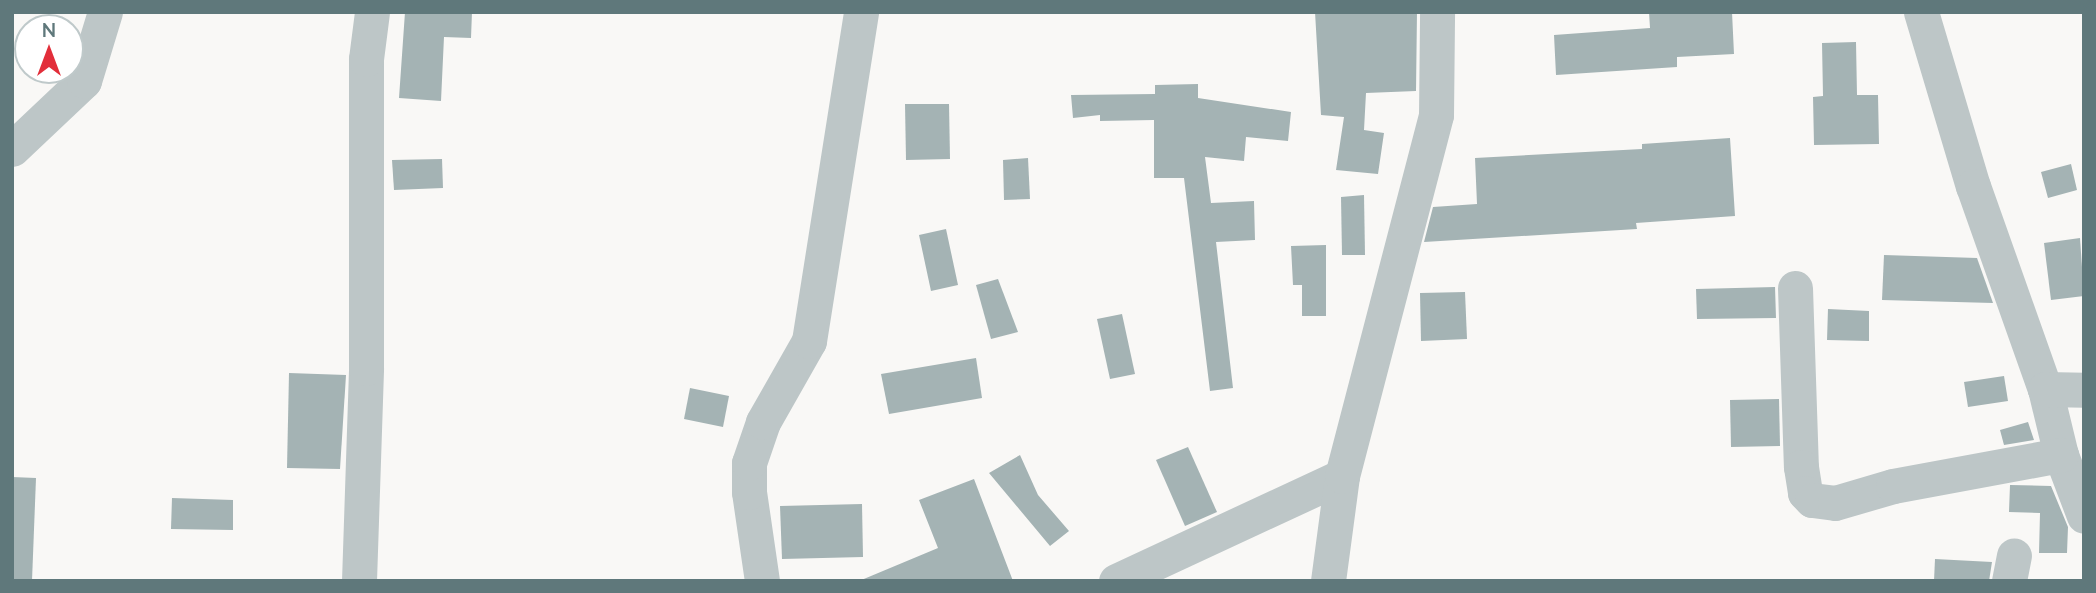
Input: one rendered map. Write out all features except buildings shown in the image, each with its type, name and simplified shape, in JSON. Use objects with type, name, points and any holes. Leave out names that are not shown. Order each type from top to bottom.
[{"type":"street","points":[[12,149],[84,81],[105,12]]},
{"type":"street","points":[[359,581],[366,368],[366,59],[372,12]]},
{"type":"street","points":[[762,581],[749,463],[763,422],[809,341],[861,12]]},
{"type":"street","points":[[1328,581],[1342,476],[1436,115],[1437,12]]},
{"type":"street","points":[[1921,12],[1973,186],[2045,389],[2061,455],[2084,516]]},
{"type":"street","points":[[1796,288],[1801,467],[1804,493],[1812,500],[1835,503],[1893,486],[2061,455]]},
{"type":"street","points":[[2045,389],[2084,390]]},
{"type":"street","points":[[1116,581],[1342,476]]}]
